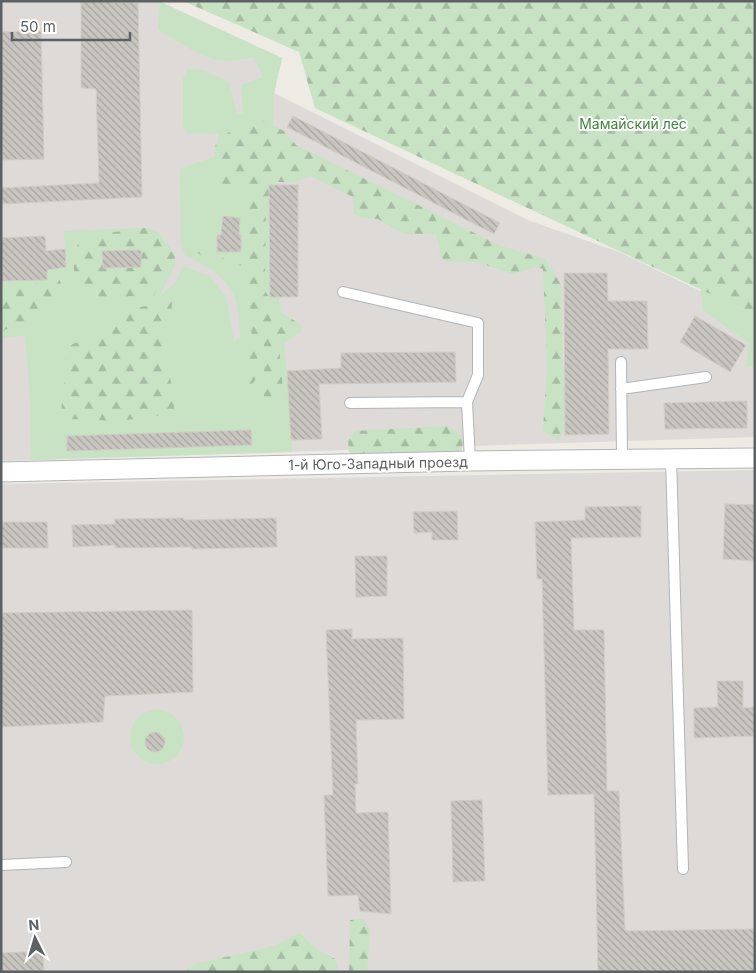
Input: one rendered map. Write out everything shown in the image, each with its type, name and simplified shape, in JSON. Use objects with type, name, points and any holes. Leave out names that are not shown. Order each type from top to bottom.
[{"type":"street","name":"1-й Юго-Западный проезд","points":[[1,472],[622,458],[755,458]]},
{"type":"lane","points":[[343,292],[478,322],[478,375],[467,402],[470,461]]},
{"type":"lane","points":[[621,362],[622,458]]},
{"type":"lane","points":[[621,389],[706,377]]},
{"type":"lane","points":[[350,403],[467,402]]},
{"type":"lane","points":[[671,458],[683,869]]},
{"type":"lane","points":[[1,865],[66,862]]},
{"type":"shaded area","points":[[1,1],[159,1],[282,58],[274,93],[530,221],[619,252],[755,317],[755,437],[1,461]]},
{"type":"shaded area","points":[[755,470],[755,972],[1,972],[1,484]]},
{"type":"green space","name":"Мамайский лес","points":[[183,1],[755,1],[755,315],[315,108],[299,52]]},
{"type":"green space","points":[[160,2],[282,58],[274,93],[269,185],[270,297],[279,297],[287,371],[292,452],[31,460],[30,399],[25,335],[1,338],[1,281],[47,280],[47,270],[66,267],[64,231],[145,228],[157,232],[175,254],[175,266],[159,297],[176,282],[183,266],[210,276],[226,297],[234,342],[241,337],[235,298],[227,283],[214,272],[185,255],[181,244],[180,169],[219,155],[218,134],[187,133],[183,125],[183,78],[188,69],[204,70],[229,82],[237,114],[243,113],[241,86],[263,77],[254,57],[218,60],[204,56],[158,29]]},
{"type":"green space","points":[[258,118],[284,131],[296,145],[501,246],[546,259],[561,285],[565,427],[558,441],[543,430],[547,367],[543,269],[536,267],[513,274],[476,262],[446,262],[441,257],[436,234],[404,234],[378,219],[361,218],[354,214],[353,197],[310,176],[295,182],[276,182],[266,204],[265,291],[278,311],[300,324],[302,331],[279,346],[284,400],[273,405],[264,404],[264,340],[258,340],[257,378],[250,386],[248,383],[246,366],[253,347],[245,266],[215,261],[202,256],[189,247],[191,243],[202,244],[214,255],[230,261],[241,257],[251,244],[244,185],[234,183],[224,194],[218,189],[218,173],[214,148],[218,141],[240,123]]},
{"type":"green space","points":[[145,228],[157,232],[175,254],[175,266],[162,279],[154,295],[147,299],[139,299],[132,296],[104,302],[81,298],[76,284],[73,258],[73,252],[77,246],[84,241],[105,234]],"holes":[[[140,250],[141,267],[103,268],[102,251]]]},
{"type":"green space","points":[[59,279],[63,288],[39,319],[28,325],[1,332],[1,287],[44,283]]},
{"type":"green space","points":[[701,289],[755,315],[755,365],[746,368],[749,343],[703,310]]},
{"type":"green space","points":[[172,301],[171,320],[164,338],[174,402],[174,409],[170,414],[119,421],[71,419],[61,411],[65,378],[65,348],[75,343],[90,341],[110,332],[114,326],[114,313],[127,305],[141,307]]},
{"type":"green space","points":[[448,426],[463,437],[462,450],[450,454],[355,456],[349,452],[348,439],[356,431]]},
{"type":"green space","points":[[152,710],[162,710],[172,714],[180,722],[184,737],[180,752],[172,760],[162,764],[152,764],[142,760],[134,752],[130,742],[130,732],[134,722],[142,714]]},
{"type":"green space","points":[[363,919],[370,930],[367,972],[349,972],[350,920]]},
{"type":"green space","points":[[299,933],[311,945],[335,959],[339,972],[187,972],[187,970],[199,963],[274,946]]},
{"type":"building","points":[[81,1],[138,3],[142,197],[1,204],[1,188],[99,183],[96,89],[81,88]]},
{"type":"building","points":[[41,31],[44,159],[1,160],[1,32]]},
{"type":"building","points":[[293,116],[500,223],[494,234],[287,127]]},
{"type":"building","points":[[269,185],[298,185],[298,297],[270,297]]},
{"type":"building","points":[[223,216],[240,218],[241,252],[217,252],[217,235],[221,235]]},
{"type":"building","points":[[45,236],[46,251],[65,249],[66,267],[47,270],[47,280],[1,281],[1,238]]},
{"type":"building","points":[[141,250],[141,267],[103,268],[102,251]]},
{"type":"building","points":[[564,273],[607,273],[608,301],[647,301],[648,349],[608,349],[609,434],[565,435]]},
{"type":"building","points":[[695,316],[746,345],[730,372],[680,342]]},
{"type":"building","points":[[455,352],[456,382],[319,384],[322,439],[291,440],[287,371],[341,368],[341,353]]},
{"type":"building","points":[[747,401],[747,428],[665,429],[664,403]]},
{"type":"building","points":[[251,430],[252,445],[67,451],[67,436]]},
{"type":"building","points":[[725,504],[755,505],[755,561],[723,559]]},
{"type":"building","points":[[641,506],[641,537],[571,538],[574,630],[604,630],[607,791],[619,791],[625,931],[755,929],[755,972],[598,972],[594,794],[548,795],[542,579],[537,579],[535,522],[585,520],[585,507]]},
{"type":"building","points":[[457,511],[458,540],[432,540],[432,532],[414,533],[413,512]]},
{"type":"building","points":[[184,518],[184,520],[276,518],[277,547],[192,549],[192,547],[115,548],[115,545],[73,547],[72,525],[115,524],[115,519]]},
{"type":"building","points":[[1,522],[47,522],[48,548],[1,548]]},
{"type":"building","points":[[355,556],[387,556],[387,596],[356,597]]},
{"type":"building","points":[[192,610],[193,692],[105,696],[103,722],[1,727],[1,613]]},
{"type":"building","points":[[352,629],[352,639],[403,638],[404,719],[356,720],[358,784],[355,784],[356,813],[388,812],[391,914],[360,911],[358,895],[328,896],[324,795],[333,795],[326,630]]},
{"type":"building","points":[[717,681],[743,681],[743,708],[755,707],[755,736],[694,738],[694,708],[718,707]]},
{"type":"building","points":[[155,732],[162,735],[165,742],[162,749],[155,752],[148,749],[145,742],[148,735]]},
{"type":"building","points":[[482,800],[485,881],[453,882],[451,801]]},
{"type":"building","points":[[43,951],[44,972],[1,972],[1,953]]}]
